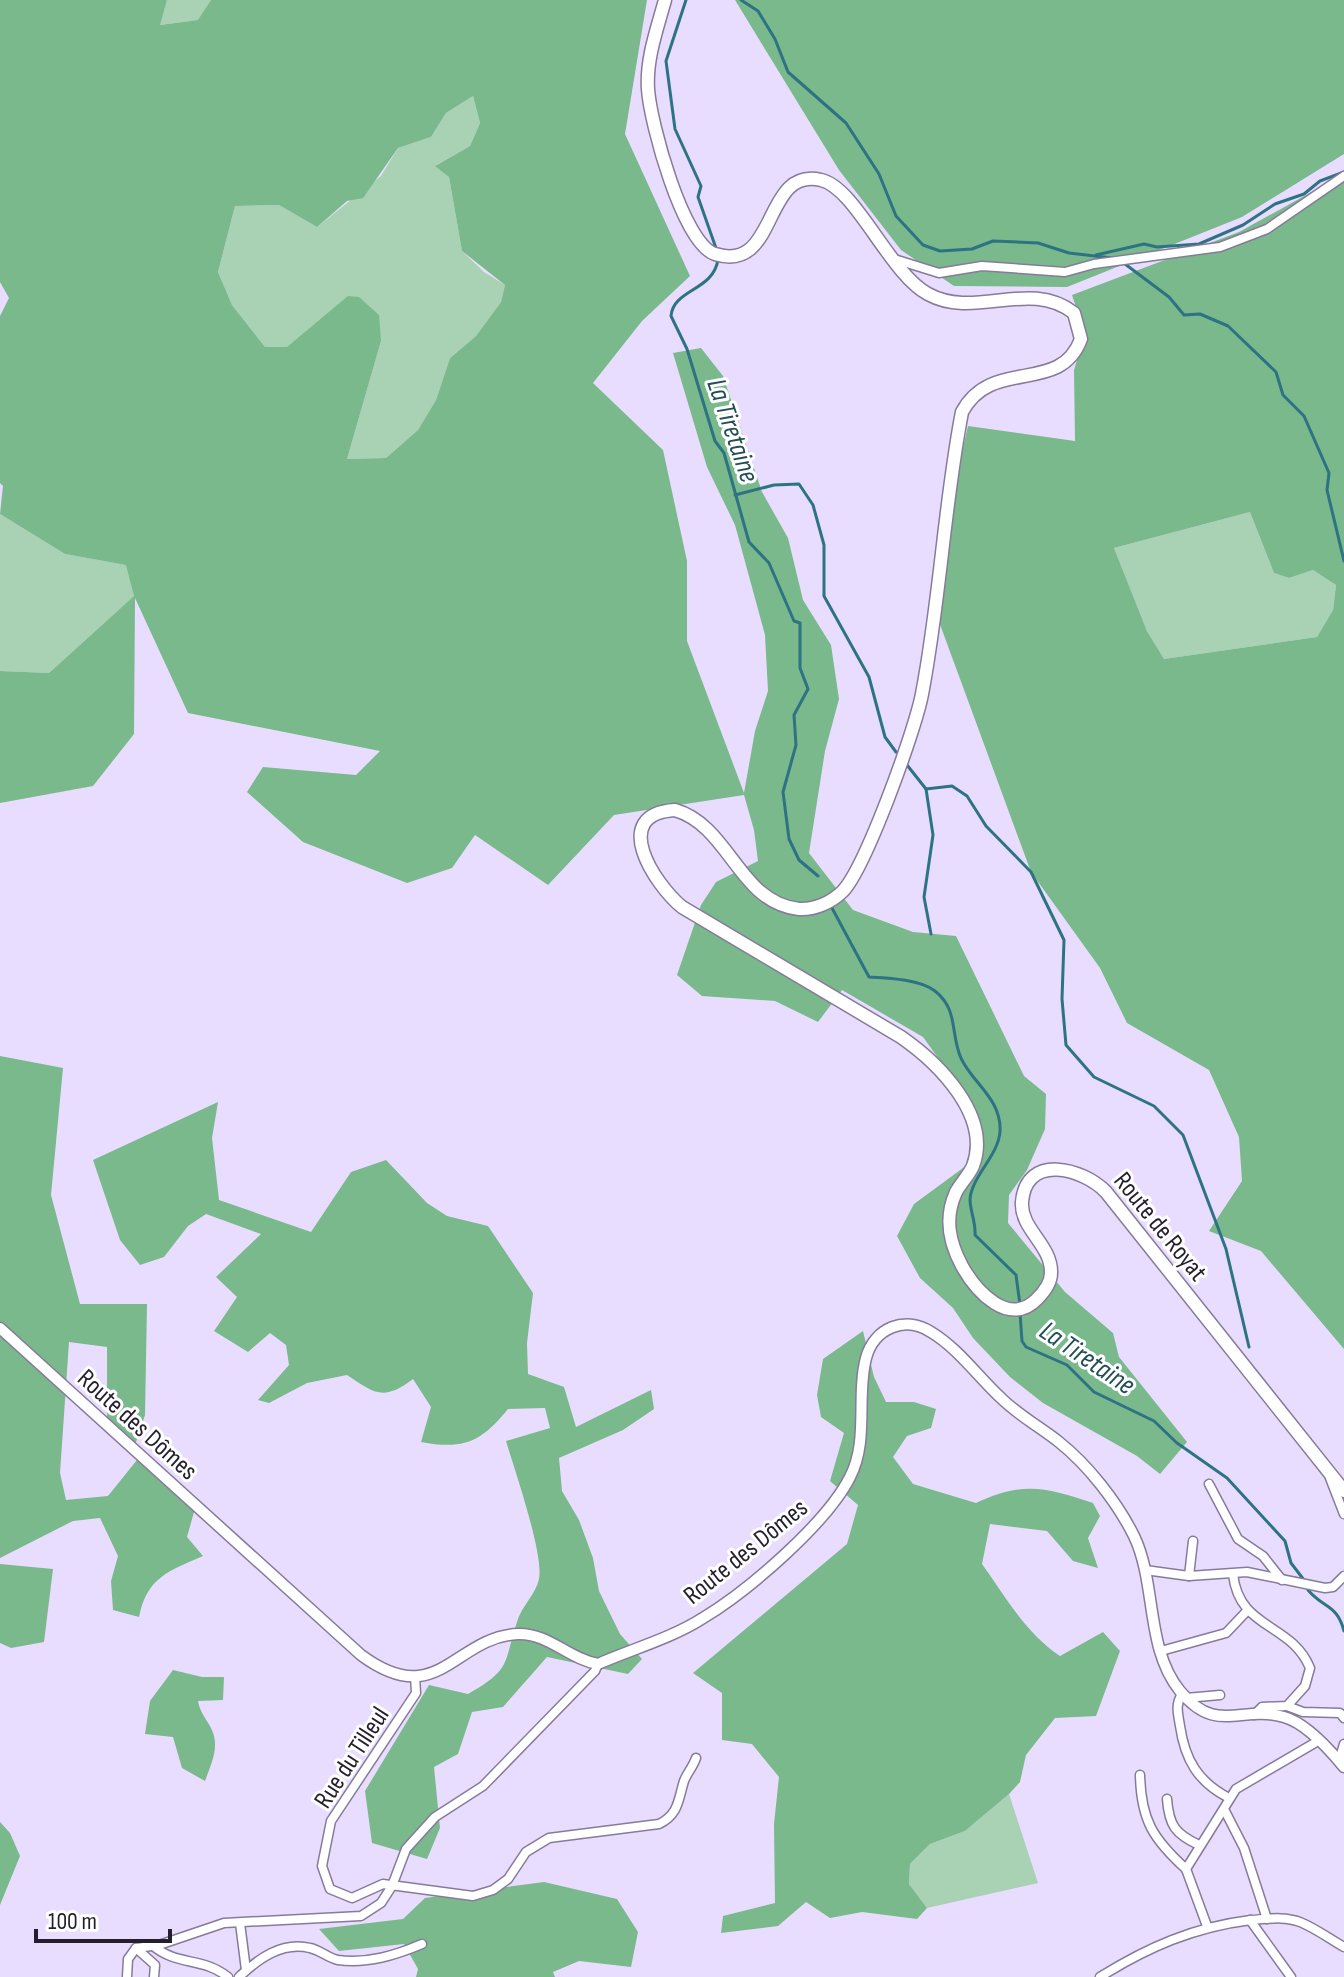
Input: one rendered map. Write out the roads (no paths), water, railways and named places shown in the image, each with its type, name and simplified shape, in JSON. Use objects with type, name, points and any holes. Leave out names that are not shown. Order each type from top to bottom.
[{"type":"main road","points":[[665,0],[649,64],[648,89],[654,128],[692,232],[707,250],[734,257],[757,245],[784,191],[806,179],[820,179],[838,189],[891,258]]},
{"type":"main road","name":"Route de Royat","points":[[891,258],[914,284],[941,300],[977,304],[1030,297],[1063,305],[1074,313],[1081,339],[1069,360],[1057,368],[990,382],[969,398],[962,412],[922,695],[912,731],[860,861],[841,892],[814,908],[800,909],[775,901],[754,887],[714,836],[688,814],[675,810],[656,815],[642,832],[646,866],[656,882],[682,907],[926,1055],[964,1104],[974,1126],[976,1146],[973,1166],[956,1192],[948,1215],[950,1241],[979,1291],[996,1306],[1011,1309],[1029,1306],[1044,1292],[1051,1278],[1051,1260],[1028,1224],[1022,1200],[1034,1179],[1045,1172],[1071,1169],[1082,1173],[1106,1192],[1344,1491]]},
{"type":"street","points":[[891,258],[939,273],[982,266],[1065,272],[1094,264],[1220,247],[1267,229],[1344,176]]},
{"type":"street","name":"Route des Dômes","points":[[598,1664],[702,1619],[780,1556],[834,1505],[852,1475],[859,1444],[865,1362],[870,1347],[893,1326],[907,1322],[921,1325],[944,1339],[1003,1400],[1062,1444],[1089,1471],[1134,1536],[1145,1570],[1166,1669],[1184,1696]]},
{"type":"street","name":"Route des Dômes","points":[[0,1328],[361,1655],[391,1674],[415,1676]]},
{"type":"street","points":[[1333,1474],[1329,1479],[1344,1514]]},
{"type":"street","points":[[1209,1484],[1238,1539],[1263,1556],[1283,1581]]},
{"type":"street","points":[[1189,1576],[1193,1541]]},
{"type":"street","points":[[1145,1570],[1189,1576],[1247,1572],[1325,1588],[1333,1587],[1344,1576]]},
{"type":"street","points":[[1233,1574],[1246,1612],[1276,1629],[1307,1660],[1309,1676],[1287,1706]]},
{"type":"street","points":[[1161,1651],[1226,1633],[1246,1612]]},
{"type":"street","points":[[127,1977],[128,1959],[136,1948],[207,1926],[361,1916],[381,1903],[392,1886],[406,1849],[425,1828],[483,1786],[530,1741],[598,1664],[586,1662],[539,1637],[519,1634],[499,1638],[430,1673],[415,1676]]},
{"type":"street","name":"Rue du Tilleul","points":[[392,1886],[374,1886],[352,1898],[337,1894],[326,1881],[322,1852],[331,1821],[416,1693],[415,1676]]},
{"type":"street","points":[[1184,1696],[1220,1695]]},
{"type":"street","points":[[1184,1696],[1208,1716],[1285,1717],[1318,1741],[1342,1764]]},
{"type":"street","points":[[1184,1696],[1177,1706],[1188,1759],[1209,1786],[1229,1798]]},
{"type":"street","points":[[1253,1715],[1262,1707],[1287,1706],[1303,1712],[1340,1713],[1344,1718]]},
{"type":"street","points":[[1186,1869],[1199,1845],[1225,1811],[1229,1798],[1243,1782],[1318,1741]]},
{"type":"street","points":[[1342,1764],[1344,1744]]},
{"type":"street","points":[[392,1886],[473,1896],[493,1890],[508,1879],[526,1852],[549,1838],[659,1824],[677,1809],[685,1777],[696,1758]]},
{"type":"street","points":[[1140,1775],[1141,1805],[1150,1829],[1163,1848],[1186,1869],[1207,1926]]},
{"type":"street","points":[[1167,1799],[1171,1826],[1180,1836],[1199,1845]]},
{"type":"street","points":[[1225,1811],[1244,1848],[1267,1919]]},
{"type":"street","points":[[1250,1920],[1291,1977]]},
{"type":"street","points":[[1100,1977],[1145,1950],[1207,1926],[1250,1920],[1300,1922],[1344,1947]]},
{"type":"street","points":[[240,1923],[242,1974],[284,1948],[313,1948],[337,1960],[391,1957],[422,1944]]},
{"type":"street","points":[[152,1945],[174,1961],[194,1960],[228,1977]]},
{"type":"street","points":[[136,1948],[155,1965],[154,1977]]},
{"type":"waterway","name":"La Tiretaine","points":[[686,0],[666,61],[675,129],[701,186],[698,197],[717,251]]},
{"type":"waterway","points":[[741,0],[758,11],[775,39],[788,72],[846,123],[879,174],[896,216],[923,245],[940,251],[972,249],[993,241],[1038,243],[1069,253],[1112,258]]},
{"type":"waterway","points":[[1096,255],[1144,244],[1157,247],[1199,244],[1243,225],[1275,204],[1304,194],[1320,181],[1344,172]]},
{"type":"waterway","name":"La Tiretaine","points":[[718,259],[709,278],[679,300],[671,316],[687,349],[715,441],[724,453],[749,542],[769,563],[794,621],[800,623],[800,668],[808,689],[794,715],[796,745],[783,792],[789,839],[799,860],[818,876]]},
{"type":"waterway","points":[[1125,264],[1169,297],[1184,315],[1200,314],[1228,326],[1276,372],[1283,395],[1304,416],[1329,473],[1327,490],[1344,561]]},
{"type":"waterway","points":[[735,495],[774,485],[799,484],[813,505],[824,545],[824,596],[869,677],[885,737],[896,752]]},
{"type":"waterway","points":[[907,765],[926,789],[952,786],[967,796],[986,826],[1031,872],[1064,940],[1062,999],[1066,1045],[1094,1077],[1154,1106],[1183,1135],[1226,1249],[1249,1347]]},
{"type":"waterway","points":[[926,789],[933,835],[924,897],[931,934]]},
{"type":"waterway","name":"La Tiretaine","points":[[832,908],[869,977],[921,984],[935,991],[948,1006],[961,1058],[992,1101],[999,1120],[998,1141],[975,1182],[970,1199],[975,1235],[1016,1275],[1020,1305]]},
{"type":"waterway","name":"La Tiretaine","points":[[1020,1313],[1022,1341],[1026,1347],[1067,1365],[1094,1392],[1154,1421],[1177,1443],[1227,1478],[1285,1541],[1291,1563],[1304,1580]]},
{"type":"waterway","name":"La Tiretaine","points":[[1308,1590],[1334,1611],[1344,1631]]}]
